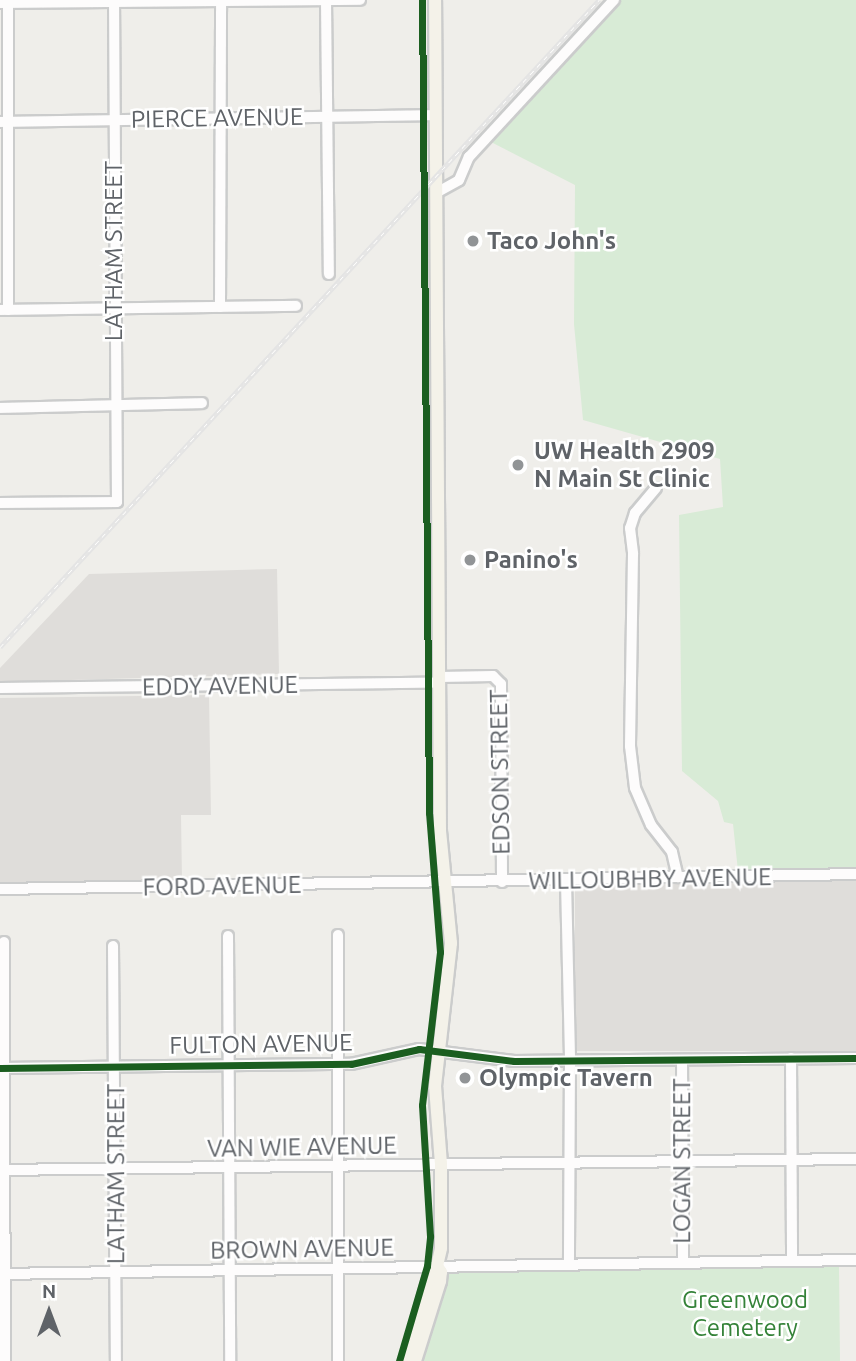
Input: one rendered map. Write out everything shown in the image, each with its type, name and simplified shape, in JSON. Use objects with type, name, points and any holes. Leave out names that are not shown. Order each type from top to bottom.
[{"type":"main road","points":[[406,1361],[431,1272],[437,1266],[442,1237],[441,1164],[435,1102],[451,951],[440,831],[435,0]]},
{"type":"main road","points":[[415,1361],[440,1281],[441,1272],[437,1266]]},
{"type":"street","points":[[326,0],[329,274]]},
{"type":"street","points":[[296,306],[4,310],[6,2],[360,0]]},
{"type":"street","points":[[436,193],[459,180],[469,157],[614,0]]},
{"type":"street","name":"LATHAM STREET","points":[[0,503],[117,502],[114,404],[114,1]]},
{"type":"street","points":[[220,1],[220,307]]},
{"type":"street","name":"PIERCE AVENUE","points":[[4,122],[435,115]]},
{"type":"street","points":[[0,408],[202,403]]},
{"type":"street","points":[[656,488],[635,513],[630,528],[633,554],[630,746],[635,788],[651,825],[672,852],[678,877]]},
{"type":"street","name":"EDSON STREET","points":[[440,680],[493,676],[502,684],[502,882]]},
{"type":"street","name":"EDDY AVENUE","points":[[0,688],[440,680]]},
{"type":"street","name":"WILLOUBHBY AVENUE","points":[[444,883],[856,874]]},
{"type":"street","points":[[566,881],[570,1061],[569,1263]]},
{"type":"street","name":"FORD AVENUE","points":[[0,888],[444,883]]},
{"type":"street","points":[[338,935],[338,1361]]},
{"type":"street","points":[[228,936],[230,1361]]},
{"type":"street","points":[[4,942],[5,1361]]},
{"type":"street","name":"LATHAM STREET","points":[[113,946],[116,1066],[116,1361]]},
{"type":"street","name":"FULTON AVENUE","points":[[3,1068],[338,1064],[411,1050],[440,1050],[514,1061],[856,1058]]},
{"type":"street","points":[[791,1058],[792,1261]]},
{"type":"street","name":"LOGAN STREET","points":[[682,1060],[683,1262]]},
{"type":"street","name":"VAN WIE AVENUE","points":[[3,1170],[856,1159]]},
{"type":"street","name":"BROWN AVENUE","points":[[3,1274],[856,1260]]},
{"type":"shaded area","points":[[277,569],[279,674],[0,682],[0,668],[89,574]]},
{"type":"shaded area","points":[[209,695],[211,815],[181,815],[182,881],[0,884],[0,698]]},
{"type":"shaded area","points":[[575,881],[856,881],[856,1051],[575,1051]]},
{"type":"green space","points":[[618,0],[856,0],[856,869],[738,871],[733,824],[724,822],[718,801],[682,771],[679,515],[723,507],[720,459],[583,420],[574,324],[575,185],[491,142]]},
{"type":"green space","name":"Greenwood Cemetery","points":[[839,1266],[840,1361],[418,1361],[446,1275],[451,1271]]},
{"type":"railway","points":[[0,647],[599,0]]},
{"type":"cycle path","points":[[399,1361],[427,1266],[430,1236],[422,1105],[440,952],[429,813],[422,0]]},
{"type":"cycle path","points":[[0,1068],[351,1064],[419,1049],[514,1061],[856,1058]]},
{"type":"place","name":"Taco John's","points":[[473,241]]},
{"type":"place","name":"UW Health 2909 N Main St Clinic","points":[[518,465]]},
{"type":"place","name":"Panino's","points":[[470,560]]},
{"type":"place","name":"Olympic Tavern","points":[[465,1078]]}]
